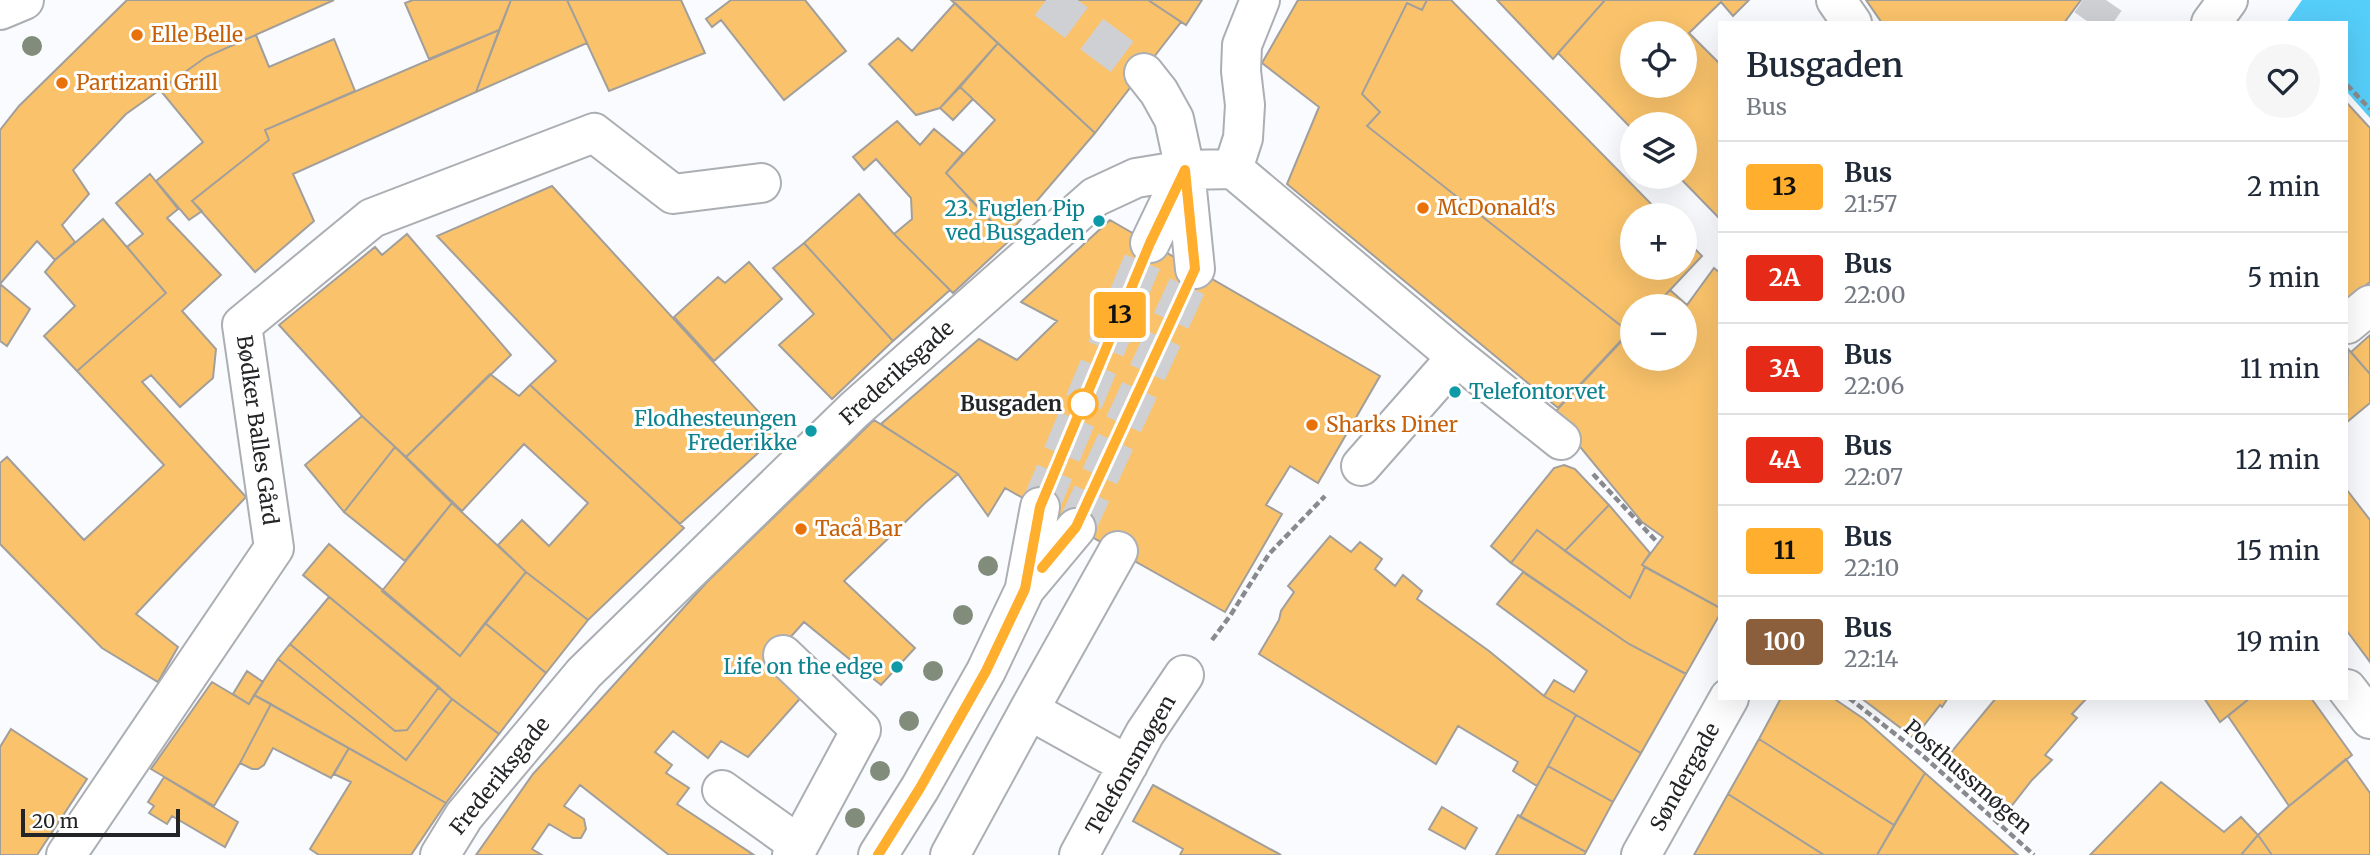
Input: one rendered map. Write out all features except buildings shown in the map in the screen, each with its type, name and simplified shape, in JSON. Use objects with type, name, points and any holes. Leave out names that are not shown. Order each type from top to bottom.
[{"type":"street","points":[[0,10],[24,0]]},
{"type":"street","points":[[1260,0],[1242,45],[1243,138],[1233,169],[1457,357],[1561,440]]},
{"type":"street","points":[[1836,0],[1851,21]]},
{"type":"street","points":[[2212,21],[2228,0]]},
{"type":"street","points":[[1144,73],[1159,92],[1174,119],[1185,170],[1195,269]]},
{"type":"street","name":"Bødker Balles Gård","points":[[66,855],[274,548],[242,325],[372,218],[594,133],[673,194],[761,183]]},
{"type":"street","name":"Frederiksgade","points":[[440,855],[464,816],[584,673],[854,410],[1095,197],[1136,178],[1185,170],[1233,169]]},
{"type":"street","points":[[1150,243],[1185,170]]},
{"type":"street","points":[[2348,323],[2370,305]]},
{"type":"street","points":[[1361,466],[1457,357]]},
{"type":"street","points":[[1025,589],[1040,507]]},
{"type":"street","points":[[878,855],[920,788],[986,671],[1025,589],[1076,527]]},
{"type":"street","points":[[950,855],[1118,551]]},
{"type":"street","points":[[722,790],[796,850],[861,730],[783,654]]},
{"type":"street","name":"Telefonsmøgen","points":[[1079,855],[1145,733],[1184,675]]},
{"type":"street","name":"Søndergade","points":[[1641,855],[1728,700]]},
{"type":"street","points":[[1029,710],[1128,765]]},
{"type":"path","points":[[2348,86],[2370,108]]},
{"type":"path","points":[[1561,440],[1658,544]]},
{"type":"path","points":[[1184,675],[1230,616],[1269,554],[1320,501]]},
{"type":"path","name":"Posthussmøgen","points":[[1852,700],[1922,755],[2034,855]]},
{"type":"water","points":[[2249,0],[2370,0],[2370,118],[2348,93],[2348,21],[2268,21]]},
{"type":"pier","points":[[2245,0],[2302,0],[2287,21],[2265,21]]},
{"type":"tunnel","points":[[1046,0],[1144,73]]},
{"type":"tunnel","points":[[2091,21],[2106,0]]},
{"type":"tunnel","points":[[1040,507],[1150,243]]},
{"type":"tunnel","points":[[1076,528],[1195,269]]},
{"type":"bus line","name":"13","points":[[878,855],[920,788],[986,671],[1025,589],[1040,507],[1150,243],[1185,170],[1195,269],[1076,527],[1042,568]]},
{"type":"place","name":"Elle Belle","points":[[137,35]]},
{"type":"place","name":"Partizani Grill","points":[[62,83]]},
{"type":"place","name":"McDonald's","points":[[1423,208]]},
{"type":"place","name":"23. Fuglen Pip ved Busgaden","points":[[1099,221]]},
{"type":"place","name":"Telefontorvet","points":[[1455,392]]},
{"type":"place","name":"Busgaden","points":[[1083,404]]},
{"type":"place","name":"Sharks Diner","points":[[1312,425]]},
{"type":"place","name":"Flodhesteungen Frederikke","points":[[811,431]]},
{"type":"place","name":"Tacå Bar","points":[[801,529]]},
{"type":"place","name":"Life on the edge","points":[[897,667]]}]
